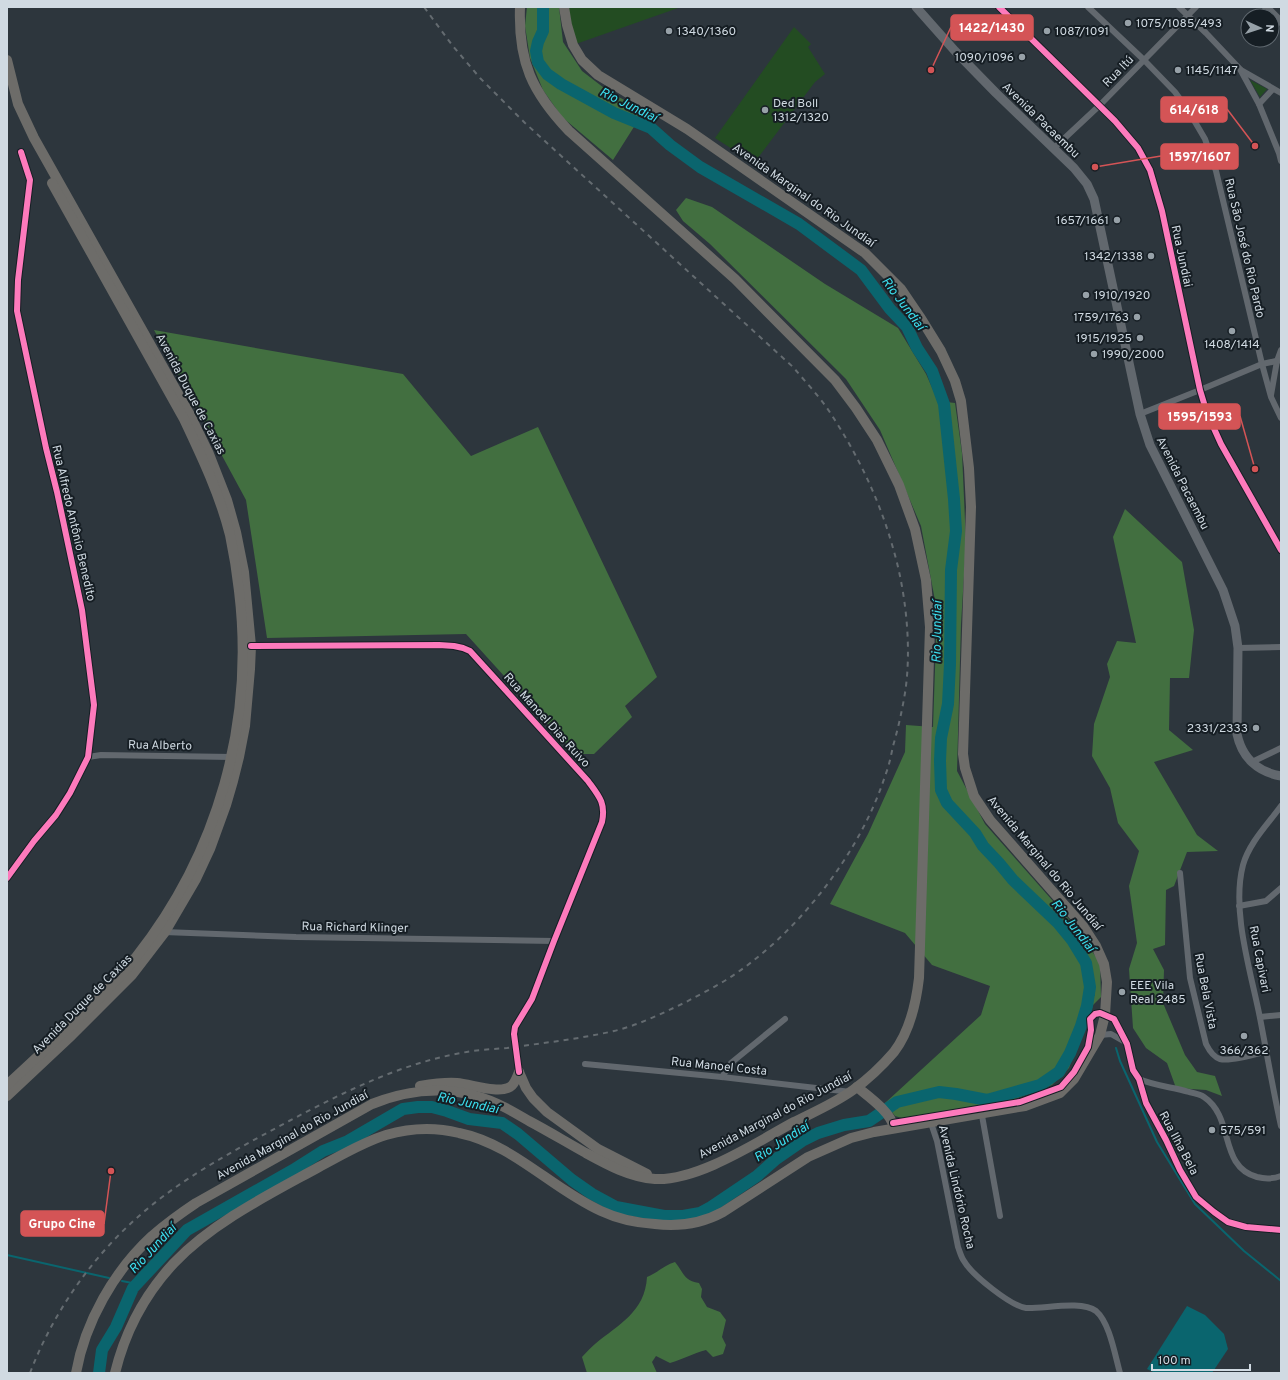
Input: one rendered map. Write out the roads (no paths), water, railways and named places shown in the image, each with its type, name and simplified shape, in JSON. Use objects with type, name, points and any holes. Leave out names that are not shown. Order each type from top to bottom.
[{"type":"main road","name":"Avenida Marginal do Rio Jundiaí","points":[[76,1373],[86,1334],[97,1310],[114,1281],[131,1258],[151,1237],[173,1218],[196,1203],[355,1113],[385,1099],[414,1092],[442,1091],[476,1096],[508,1109],[610,1166],[633,1175],[655,1179],[682,1176],[713,1165],[854,1090],[894,1051],[906,1033],[912,1016],[918,989],[930,627],[926,580],[915,530],[899,485],[877,440],[835,380],[734,279],[569,131],[553,114],[536,90],[528,70],[522,47],[520,7]]},
{"type":"main road","name":"Avenida Marginal do Rio Jundiaí","points":[[115,1373],[120,1352],[137,1316],[152,1291],[174,1264],[192,1246],[219,1226],[255,1204],[354,1148],[384,1135],[422,1129],[461,1133],[482,1140],[513,1156],[573,1196],[603,1212],[638,1222],[670,1226],[694,1224],[711,1219],[808,1157],[851,1138],[892,1123],[930,1120],[981,1111],[1025,1106],[1060,1092],[1074,1079],[1106,1035],[1105,1015],[1107,982],[1104,964],[1096,946],[1083,926],[990,820],[974,796],[965,768],[963,754],[971,534],[969,468],[961,401],[955,381],[941,352],[901,289],[865,253],[687,129],[598,75],[582,60],[573,45],[567,25],[564,7]]},
{"type":"main road","name":"Avenida Pacaembu","points":[[916,7],[960,57],[1074,168],[1087,184],[1094,199],[1140,414],[1150,445],[1223,590],[1235,626],[1238,648],[1237,734],[1239,743],[1245,756],[1252,762],[1269,774],[1281,776]]},
{"type":"main road","name":"Avenida Duque de Caxias","points":[[7,60],[18,104],[34,138],[186,408],[209,454],[227,500],[236,532],[244,572],[251,646],[248,705],[239,757],[226,805],[210,849],[196,879],[132,975],[72,1035],[7,1096]]},
{"type":"main road","name":"Avenida Duque de Caxias","points":[[7,75],[15,105],[41,163],[184,419],[200,452],[220,503],[230,536],[237,573],[242,617],[243,646],[238,723],[232,757],[209,833],[161,930],[123,974],[7,1085]]},
{"type":"main road","points":[[385,1099],[397,1091],[412,1087],[442,1083],[464,1084],[493,1089],[506,1089],[513,1085],[519,1068]]},
{"type":"main road","points":[[519,1068],[526,1088],[533,1098],[547,1112],[598,1150],[655,1179]]},
{"type":"main road","points":[[854,1090],[872,1099],[892,1123]]},
{"type":"street","name":"Rua Jundiai","points":[[999,7],[1100,105],[1138,148],[1150,170],[1162,211],[1200,390],[1207,413],[1221,444],[1281,550]]},
{"type":"street","name":"Rua São José do Rio Pardo","points":[[1088,7],[1144,60],[1175,92],[1188,110],[1205,139],[1216,171],[1262,364],[1271,397],[1281,418]]},
{"type":"street","points":[[1179,7],[1240,69],[1281,94]]},
{"type":"street","name":"Rua Itú","points":[[1053,149],[1100,105],[1196,7]]},
{"type":"street","points":[[1266,7],[1281,22]]},
{"type":"street","points":[[1240,69],[1259,104],[1279,152],[1281,161]]},
{"type":"street","points":[[1259,104],[1273,89]]},
{"type":"street","name":"Rua Alfredo Antônio Benedito","points":[[7,878],[34,841],[56,815],[70,793],[88,757],[94,705],[82,610],[17,311],[18,280],[30,180],[21,152]]},
{"type":"street","points":[[1271,397],[1281,350]]},
{"type":"street","points":[[1140,414],[1262,364],[1279,360]]},
{"type":"street","name":"Rua Manoel Dias Ruivo","points":[[251,646],[439,645],[463,648],[470,652],[588,781],[603,804],[602,822],[532,999],[515,1027],[515,1040],[519,1068]]},
{"type":"street","points":[[1238,648],[1281,647]]},
{"type":"street","points":[[1252,762],[1281,748]]},
{"type":"street","name":"Rua Alberto","points":[[88,757],[101,755],[232,757]]},
{"type":"street","name":"Rua Capivari","points":[[1281,806],[1249,850],[1243,865],[1239,906],[1244,939],[1281,1121]]},
{"type":"street","name":"Rua Bela Vista","points":[[1180,873],[1190,978],[1206,1044],[1210,1053],[1221,1060],[1240,1058],[1267,1051]]},
{"type":"street","points":[[1239,906],[1266,901],[1281,888]]},
{"type":"street","name":"Rua Richard Klinger","points":[[161,930],[304,937],[554,941]]},
{"type":"street","points":[[1000,1216],[981,1111],[1020,1102],[1061,1087],[1074,1072],[1088,1046],[1091,1030],[1090,1019],[1095,1014],[1100,1013],[1105,1015]]},
{"type":"street","name":"Rua Ilha Bela","points":[[1105,1015],[1115,1021],[1128,1044],[1133,1070],[1139,1079],[1146,1103],[1180,1170],[1196,1197],[1228,1222],[1246,1227],[1281,1230]]},
{"type":"street","points":[[1260,1017],[1281,1015]]},
{"type":"street","points":[[722,1076],[732,1063],[785,1019]]},
{"type":"street","points":[[1115,1021],[1106,1035],[1118,1037],[1128,1044]]},
{"type":"street","name":"Rua Manoel Costa","points":[[585,1064],[722,1076],[854,1090]]},
{"type":"street","points":[[1139,1079],[1149,1084],[1176,1088],[1202,1096],[1210,1102],[1221,1118],[1231,1154],[1238,1165],[1247,1174],[1262,1178],[1270,1179],[1281,1176]]},
{"type":"street","name":"Avenida Lindório Rocha","points":[[930,1120],[937,1142],[958,1247],[964,1262],[978,1278],[1017,1306],[1026,1308],[1059,1306],[1085,1307],[1095,1311],[1105,1323],[1120,1373]]},
{"type":"water","points":[[1187,1306],[1205,1315],[1224,1334],[1228,1349],[1212,1373],[1155,1373],[1147,1369]]},
{"type":"waterway","name":"Rio Jundiaí","points":[[99,1373],[102,1350],[116,1327],[133,1288],[187,1230],[293,1170],[323,1151],[348,1141],[403,1109],[432,1107],[469,1119],[502,1123],[518,1134],[572,1180],[592,1194],[616,1207],[664,1216],[683,1216],[700,1213],[711,1207],[757,1176],[776,1159],[802,1141],[818,1133],[844,1125],[869,1121],[897,1102],[939,1092],[987,1100],[1040,1085],[1059,1072],[1070,1053],[1081,1026],[1087,1006],[1090,987],[1086,963],[1072,940],[1058,923],[1013,880],[983,846],[975,833],[947,803],[941,790],[941,738],[948,704],[951,570],[956,531],[944,404],[932,371],[917,348],[907,327],[890,309],[861,270],[799,224],[700,167],[670,145],[651,128],[614,113],[561,84],[547,74],[538,62],[536,51],[543,31],[543,7]]},
{"type":"waterway","name":"Rio Jundiaí","points":[[1090,987],[1094,995]]},
{"type":"waterway","points":[[1116,1048],[1120,1061],[1157,1142],[1195,1204],[1244,1251],[1281,1281]]},
{"type":"waterway","points":[[7,1255],[109,1278]]},
{"type":"waterway","points":[[122,1281],[137,1284]]},
{"type":"railway","points":[[30,1373],[39,1351],[62,1308],[89,1268],[121,1232],[156,1202],[192,1176],[230,1153],[330,1100],[394,1072],[416,1064],[461,1053],[561,1041],[601,1034],[633,1025],[686,1002],[711,989],[752,962],[777,941],[800,917],[822,891],[842,863],[859,835],[874,805],[889,765],[901,713],[907,676],[908,639],[904,601],[898,565],[881,511],[866,475],[838,424],[815,392],[793,367],[525,123],[480,78],[452,45],[424,7]]},
{"type":"place","name":"1075/1085/493","points":[[1128,23]]},
{"type":"place","name":"1340/1360","points":[[669,31]]},
{"type":"place","name":"1087/1091","points":[[1047,31]]},
{"type":"place","name":"1090/1096","points":[[1022,57]]},
{"type":"place","name":"1422/1430","points":[[931,70]]},
{"type":"place","name":"1145/1147","points":[[1178,70]]},
{"type":"place","name":"Ded Boll 1312/1320","points":[[765,110]]},
{"type":"place","name":"614/618","points":[[1255,146]]},
{"type":"place","name":"1597/1607","points":[[1095,167]]},
{"type":"place","name":"1657/1661","points":[[1117,220]]},
{"type":"place","name":"1342/1338","points":[[1151,256]]},
{"type":"place","name":"1910/1920","points":[[1086,295]]},
{"type":"place","name":"1759/1763","points":[[1137,317]]},
{"type":"place","name":"1408/1414","points":[[1232,331]]},
{"type":"place","name":"1915/1925","points":[[1140,338]]},
{"type":"place","name":"1990/2000","points":[[1094,354]]},
{"type":"place","name":"1595/1593","points":[[1255,469]]},
{"type":"place","name":"2331/2333","points":[[1256,728]]},
{"type":"place","name":"EEE Vila Real 2485","points":[[1122,992]]},
{"type":"place","name":"366/362","points":[[1244,1036]]},
{"type":"place","name":"575/591","points":[[1212,1130]]},
{"type":"place","name":"Grupo Cine","points":[[111,1171]]}]
